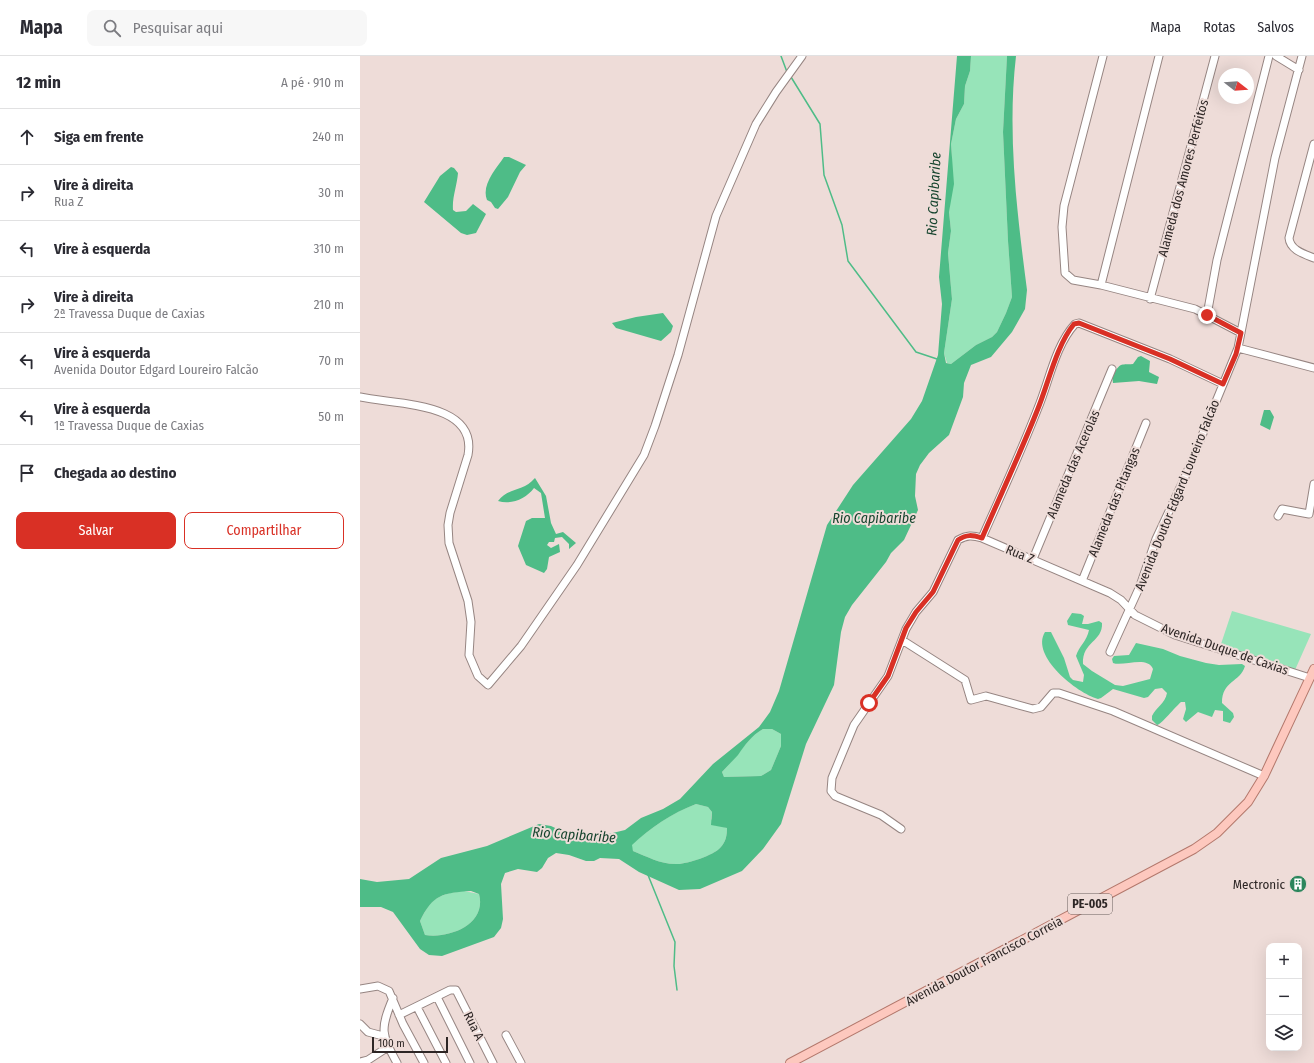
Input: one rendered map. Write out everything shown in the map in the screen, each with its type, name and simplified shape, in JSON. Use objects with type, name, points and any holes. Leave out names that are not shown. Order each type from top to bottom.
[{"type":"main road","name":"Avenida Doutor Francisco Correia","points":[[790,1063],[1202,844],[1217,833],[1243,808],[1264,776],[1314,669]]},
{"type":"street","points":[[360,397],[399,402],[426,408],[456,420],[462,425],[468,435],[470,446],[454,498],[448,526],[449,543],[468,601],[471,622],[469,655],[478,676],[488,685],[521,646],[577,565],[644,455],[678,355],[716,216],[756,124],[776,92],[802,56]]},
{"type":"street","points":[[1103,56],[1064,206],[1062,227],[1064,273],[1072,280],[1101,285],[1150,299],[1195,309],[1241,333]]},
{"type":"street","points":[[1101,285],[1159,56]]},
{"type":"street","name":"Alameda dos Amores Perfeitos","points":[[1150,299],[1215,56]]},
{"type":"street","points":[[1207,315],[1217,260],[1269,56]]},
{"type":"street","points":[[1276,56],[1299,70]]},
{"type":"street","name":"Avenida Doutor Edgard Loureiro Falcão","points":[[1110,652],[1140,586],[1156,539],[1185,477],[1238,348],[1276,158],[1302,56]]},
{"type":"street","points":[[1314,144],[1290,234],[1290,242],[1293,247],[1314,258]]},
{"type":"street","points":[[982,538],[1027,438],[1068,332],[1074,324],[1084,325],[1170,359],[1223,384]]},
{"type":"street","points":[[1238,348],[1314,368]]},
{"type":"street","name":"Alameda das Acerolas","points":[[1033,559],[1112,369]]},
{"type":"street","name":"Alameda das Pitangas","points":[[1082,581],[1146,423]]},
{"type":"street","points":[[1278,516],[1282,509],[1309,514],[1314,484]]},
{"type":"street","name":"Rua Z","points":[[902,640],[913,617],[933,592],[958,540],[965,536],[971,535],[982,538],[1082,581]]},
{"type":"street","name":"Avenida Duque de Caxias","points":[[1082,581],[1110,593],[1121,600],[1135,615],[1175,635],[1310,678]]},
{"type":"street","points":[[900,829],[881,815],[835,796],[831,791],[831,786],[834,774],[854,725],[888,676],[902,640],[965,680],[971,700],[986,696],[1033,709],[1041,707],[1053,693],[1059,692],[1113,711],[1264,776]]},
{"type":"street","points":[[360,989],[378,986],[384,987],[390,991],[399,1015],[424,1063]]},
{"type":"street","name":"Rua A","points":[[437,997],[454,989],[458,993],[493,1063]]},
{"type":"street","points":[[399,1015],[437,997],[470,1063]]},
{"type":"street","points":[[393,998],[385,1019],[383,1036],[398,1063]]},
{"type":"street","points":[[417,1006],[446,1063]]},
{"type":"street","points":[[360,1024],[368,1032],[383,1036]]},
{"type":"street","points":[[506,1035],[521,1063]]},
{"type":"street","points":[[360,1062],[369,1062],[388,1047]]},
{"type":"shaded area","points":[[971,56],[1007,56],[1003,132],[1012,297],[997,332],[992,337],[976,345],[951,364],[947,363],[944,353],[952,299],[948,253],[951,231],[949,212],[952,158],[951,144],[956,119],[964,104],[965,86],[970,71]]},
{"type":"shaded area","points":[[1232,611],[1311,634],[1295,670],[1220,647]]},
{"type":"shaded area","points":[[1072,613],[1081,614],[1084,616],[1082,624],[1099,621],[1102,623],[1099,634],[1086,651],[1083,664],[1115,685],[1123,686],[1150,679],[1153,669],[1146,663],[1113,663],[1112,659],[1114,656],[1129,655],[1136,643],[1163,649],[1180,656],[1206,663],[1219,665],[1242,664],[1245,666],[1243,672],[1225,690],[1223,696],[1222,703],[1233,713],[1234,717],[1230,723],[1223,721],[1223,711],[1215,710],[1212,717],[1198,712],[1186,722],[1183,719],[1186,709],[1185,702],[1181,702],[1162,722],[1157,725],[1152,720],[1152,716],[1166,697],[1167,693],[1162,688],[1155,689],[1148,697],[1144,698],[1113,689],[1098,699],[1079,689],[1058,672],[1050,662],[1044,652],[1042,642],[1045,632],[1051,632],[1064,658],[1070,677],[1073,680],[1083,682],[1084,675],[1076,656],[1087,637],[1089,630],[1068,625],[1067,621]]},
{"type":"shaded area","points":[[763,729],[772,729],[781,734],[781,746],[771,770],[761,776],[724,777],[722,772],[748,741]]},
{"type":"shaded area","points":[[696,804],[708,807],[712,812],[711,819],[716,826],[727,828],[725,841],[717,851],[700,859],[672,864],[661,862],[633,851],[631,845],[654,827],[670,816]]},
{"type":"shaded area","points":[[464,891],[479,894],[480,905],[477,914],[472,921],[455,932],[435,936],[425,935],[420,921],[428,907],[442,895]]},
{"type":"water","name":"Rio Capibaribe","points":[[957,56],[971,56],[970,71],[965,86],[964,104],[956,119],[951,144],[954,184],[949,212],[951,231],[948,253],[952,299],[944,353],[946,363],[951,364],[976,345],[992,337],[997,332],[1012,297],[1003,132],[1007,56],[1016,56],[1013,85],[1014,173],[1027,290],[1025,309],[1012,332],[991,357],[971,365],[964,383],[963,397],[949,435],[929,453],[920,465],[916,474],[915,496],[918,510],[904,540],[891,553],[886,562],[852,605],[845,617],[841,632],[834,685],[806,744],[781,824],[763,849],[742,871],[700,889],[679,890],[639,872],[619,859],[600,858],[594,861],[586,861],[569,855],[556,853],[548,858],[542,868],[537,872],[518,869],[505,873],[501,884],[503,919],[501,928],[494,937],[442,956],[429,955],[420,949],[393,912],[381,907],[360,907],[360,879],[377,882],[409,879],[441,858],[487,846],[539,824],[551,826],[568,834],[581,836],[600,836],[625,830],[641,818],[663,809],[680,799],[713,764],[759,727],[770,712],[779,691],[827,525],[853,485],[911,419],[922,401],[938,355],[942,304],[939,277]],"holes":[[[763,729],[772,729],[781,734],[781,746],[771,770],[761,776],[724,777],[722,772],[746,744]],[[696,804],[708,807],[712,812],[711,825],[727,828],[725,841],[717,851],[700,859],[678,864],[661,862],[633,851],[632,845],[646,833],[670,816]],[[471,891],[479,894],[480,905],[477,914],[472,921],[455,932],[435,936],[425,935],[420,921],[425,912],[434,900],[446,894]]]},
{"type":"water","points":[[504,157],[509,157],[526,165],[520,172],[508,197],[498,209],[487,200],[486,189],[490,177]]},
{"type":"water","points":[[451,167],[458,173],[453,201],[453,210],[456,212],[466,211],[473,204],[486,214],[476,233],[467,235],[461,233],[424,202],[440,176]]},
{"type":"water","points":[[663,313],[673,326],[671,332],[661,341],[616,328],[612,323],[636,317]]},
{"type":"water","points":[[1141,356],[1150,361],[1149,372],[1159,377],[1157,384],[1139,381],[1113,383],[1112,375],[1119,366],[1123,364],[1133,364],[1138,357]]},
{"type":"water","points":[[1264,410],[1270,410],[1274,417],[1270,430],[1260,425]]},
{"type":"water","points":[[535,478],[546,496],[551,523],[556,534],[563,532],[576,543],[569,549],[569,544],[562,537],[555,538],[554,542],[549,542],[547,545],[551,548],[559,544],[560,552],[549,557],[547,569],[544,573],[526,565],[518,546],[526,521],[532,518],[545,518],[541,493],[534,488],[523,498],[513,502],[498,501],[507,493],[526,486]]},
{"type":"waterway","points":[[781,56],[787,72]]},
{"type":"waterway","points":[[791,77],[820,124],[824,175],[842,225],[848,261],[916,352],[937,359]]},
{"type":"waterway","points":[[648,875],[675,942],[674,966],[677,990]]},
{"type":"place","name":"Mectronic","points":[[1298,884]]},
{"type":"route","points":[[869,703],[888,676],[906,628],[916,612],[928,600],[933,592],[958,540],[965,536],[971,535],[982,538],[1013,466],[1027,438],[1058,354],[1068,332],[1074,324],[1079,323],[1170,359],[1223,384],[1236,354],[1241,333],[1207,315]]}]
